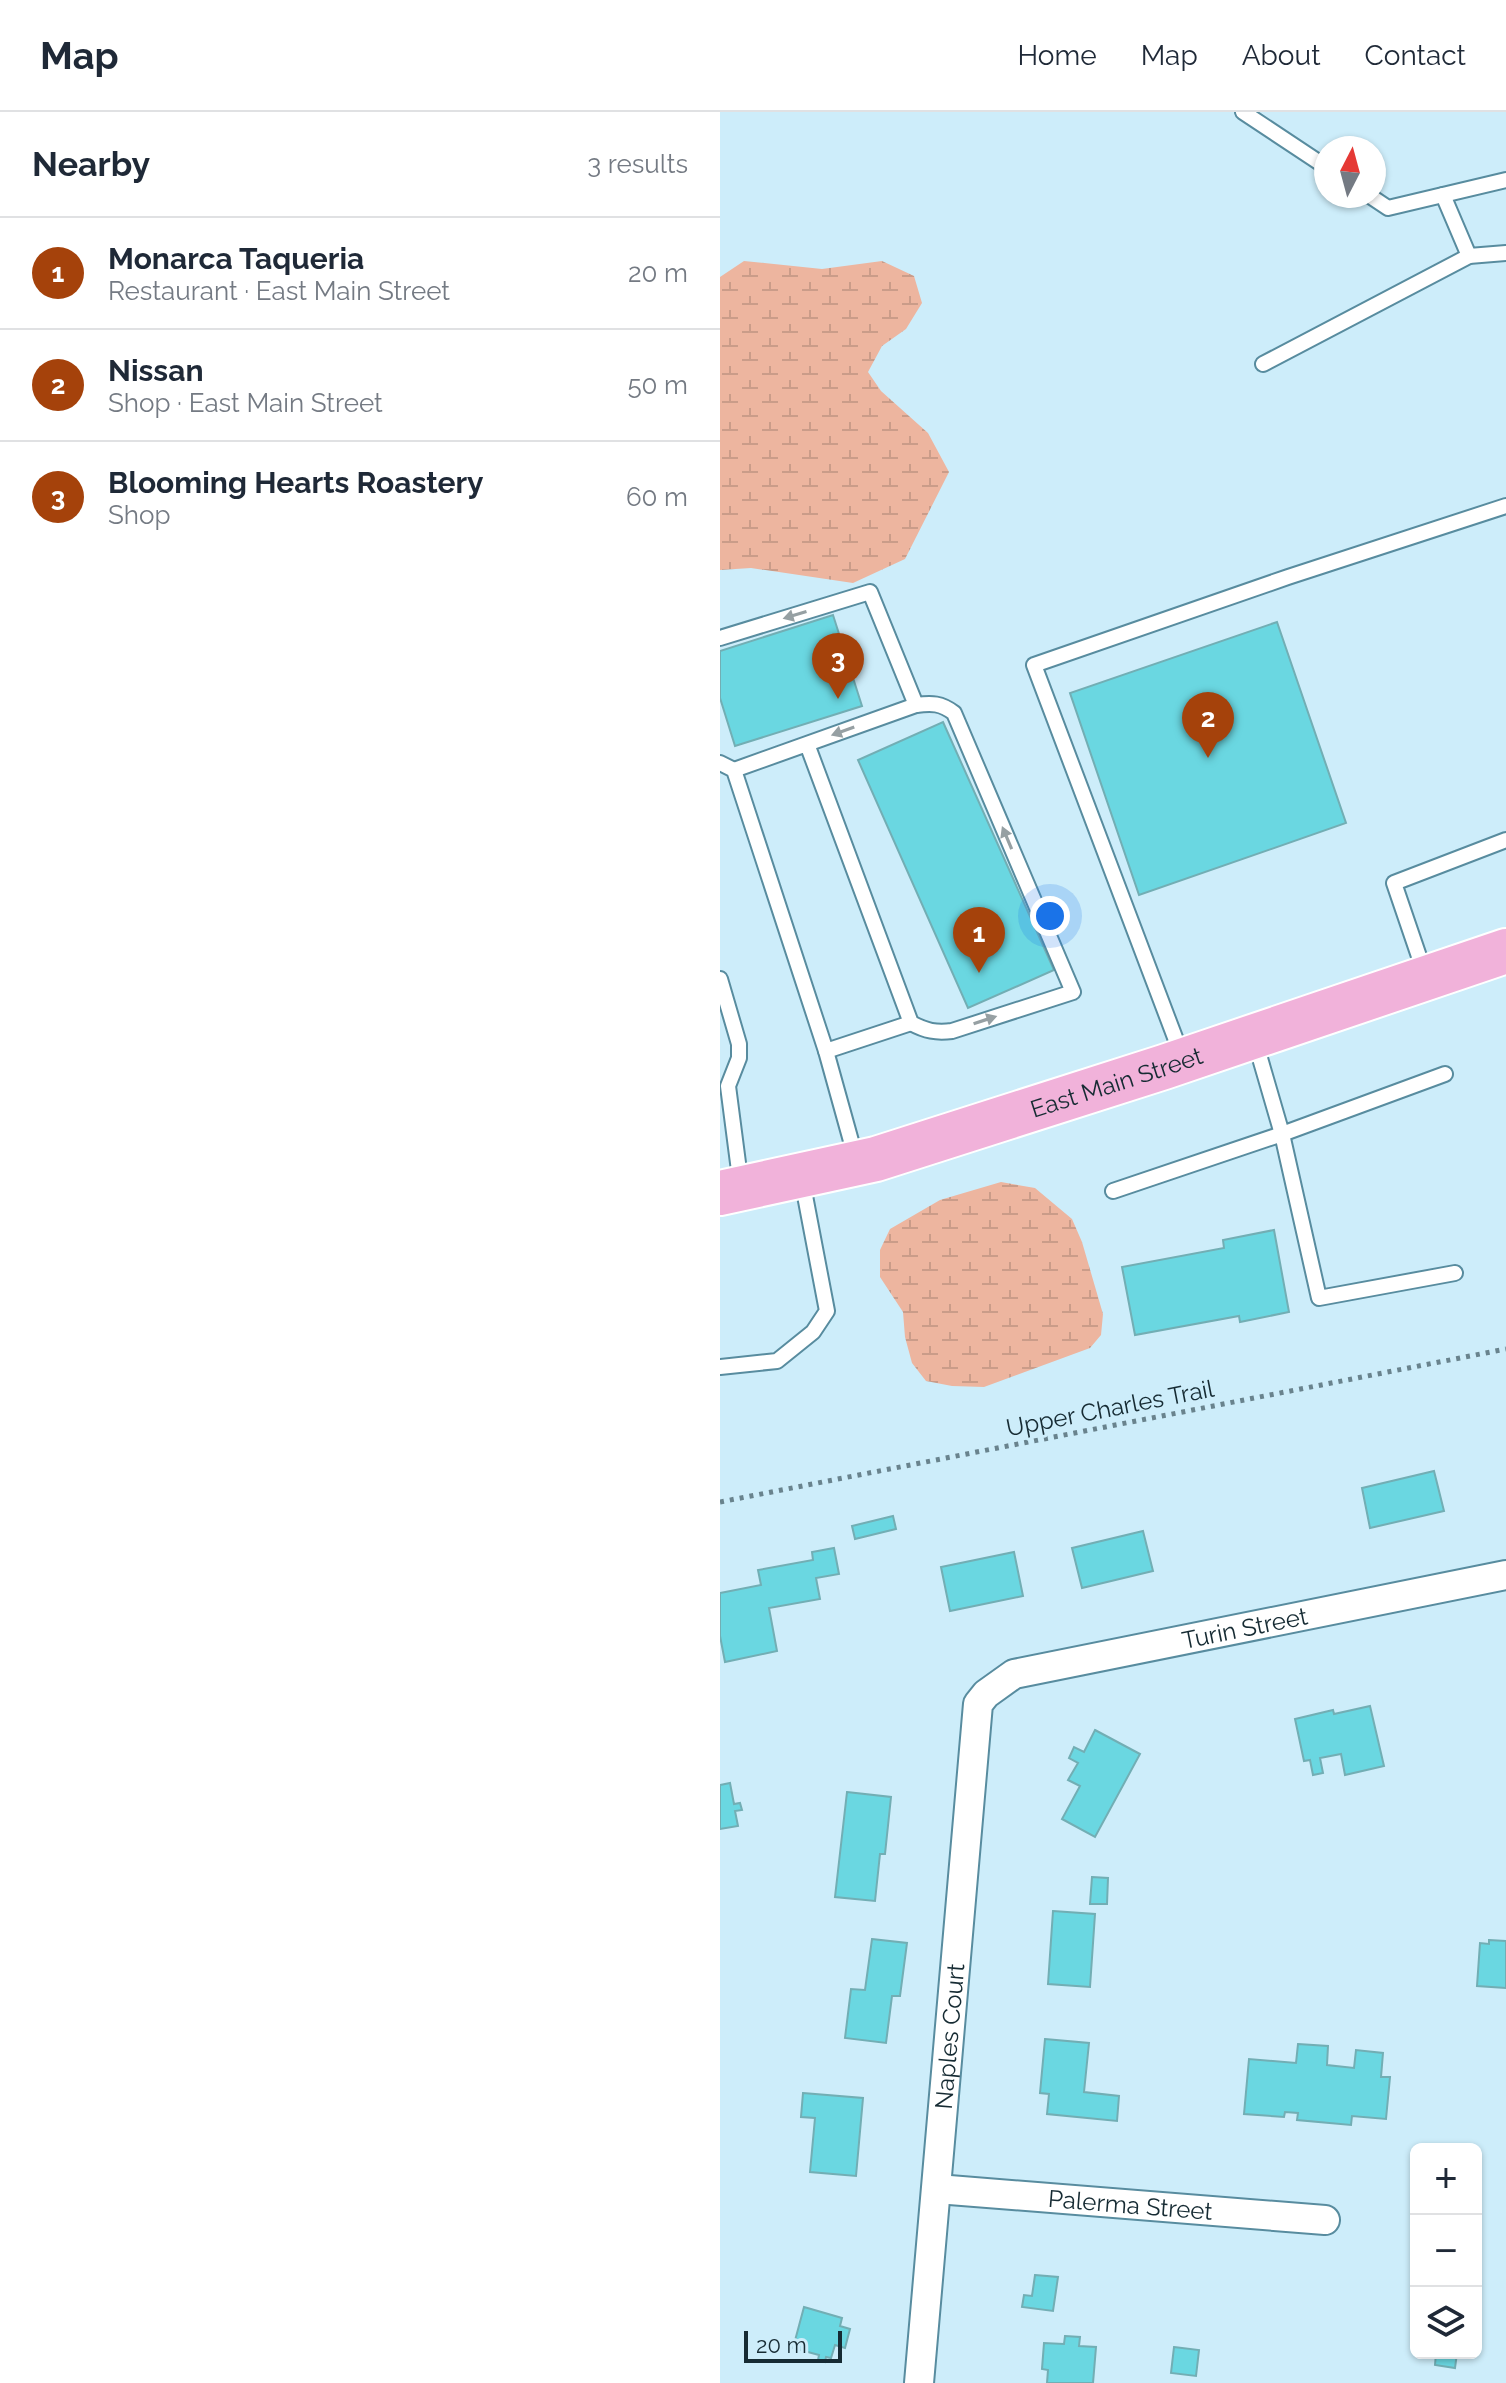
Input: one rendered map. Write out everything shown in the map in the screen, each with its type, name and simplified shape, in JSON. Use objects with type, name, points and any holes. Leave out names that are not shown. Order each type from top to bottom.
[{"type":"main road","name":"East Main Street","points":[[731,1190],[857,1163],[1184,1061],[1506,951]]},
{"type":"street","name":"Turin Street","points":[[988,1692],[1014,1674],[1506,1575]]},
{"type":"street","name":"Naples Court","points":[[919,2383],[978,1704],[988,1692]]},
{"type":"street","name":"Palerma Street","points":[[937,2189],[1325,2220]]},
{"type":"lane","points":[[1243,112],[1314,159]]},
{"type":"lane","points":[[1386,207],[1506,180]]},
{"type":"lane","points":[[1443,195],[1469,256]]},
{"type":"lane","points":[[1263,364],[1469,256],[1506,253]]},
{"type":"lane","points":[[1184,1061],[1034,665],[1506,506]]},
{"type":"lane","points":[[720,638],[870,592],[916,705]]},
{"type":"lane","points":[[807,744],[911,1023],[925,1031],[952,1031],[1073,992],[954,713],[944,705],[916,705],[807,744],[727,766],[826,1051],[857,1163]]},
{"type":"lane","points":[[1426,979],[1394,883],[1506,840]]},
{"type":"lane","points":[[720,979],[723,1003],[739,1044],[739,1058],[724,1087],[731,1190]]},
{"type":"lane","points":[[826,1051],[911,1023]]},
{"type":"lane","points":[[1254,1037],[1282,1134],[1319,1298],[1455,1273]]},
{"type":"lane","points":[[1113,1191],[1282,1134],[1445,1074]]},
{"type":"lane","points":[[720,1367],[777,1361],[813,1332],[827,1311],[801,1175]]},
{"type":"path","name":"Upper Charles Trail","points":[[720,1502],[1506,1349]]},
{"type":"green space","points":[[744,261],[822,269],[882,261],[914,276],[922,303],[906,329],[882,346],[868,372],[881,391],[928,433],[949,472],[905,559],[853,583],[751,568],[720,570],[720,277]]},
{"type":"green space","points":[[1001,1182],[1035,1188],[1072,1219],[1103,1314],[1101,1335],[1090,1348],[984,1387],[926,1381],[912,1363],[903,1312],[880,1277],[880,1250],[890,1229],[940,1200]]},
{"type":"building","points":[[833,615],[862,706],[735,746],[720,698],[720,651]]},
{"type":"building","points":[[1277,622],[1346,823],[1139,895],[1070,693]]},
{"type":"building","points":[[943,722],[1054,970],[968,1008],[858,760]]},
{"type":"building","points":[[1274,1230],[1289,1312],[1240,1322],[1239,1316],[1135,1335],[1122,1267],[1224,1248],[1223,1240]]},
{"type":"building","points":[[1434,1471],[1444,1511],[1370,1528],[1362,1488]]},
{"type":"building","points":[[893,1516],[896,1529],[855,1539],[852,1526]]},
{"type":"building","points":[[1143,1531],[1153,1571],[1082,1588],[1072,1548]]},
{"type":"building","points":[[834,1548],[839,1574],[816,1578],[820,1599],[769,1608],[777,1651],[725,1662],[720,1636],[720,1593],[761,1585],[758,1570],[813,1560],[812,1552]]},
{"type":"building","points":[[1014,1552],[1023,1596],[950,1611],[941,1567]]},
{"type":"building","points":[[1370,1706],[1384,1766],[1345,1775],[1341,1754],[1320,1758],[1323,1773],[1313,1775],[1310,1760],[1304,1761],[1295,1719]]},
{"type":"building","points":[[1095,1730],[1140,1754],[1095,1837],[1062,1819],[1080,1786],[1068,1780],[1078,1763],[1069,1758],[1074,1747],[1084,1752]]},
{"type":"building","points":[[730,1783],[734,1804],[740,1803],[742,1810],[735,1811],[738,1826],[720,1829],[720,1785]]},
{"type":"building","points":[[847,1792],[891,1797],[885,1854],[880,1854],[875,1901],[835,1897]]},
{"type":"building","points":[[1092,1877],[1108,1878],[1107,1904],[1090,1904]]},
{"type":"building","points":[[1053,1911],[1095,1914],[1090,1987],[1048,1984]]},
{"type":"building","points":[[872,1939],[907,1943],[900,1996],[892,1996],[886,2043],[845,2038],[851,1989],[865,1990]]},
{"type":"building","points":[[1489,1940],[1506,1941],[1506,1988],[1477,1986],[1480,1943],[1489,1944]]},
{"type":"building","points":[[1045,2039],[1089,2043],[1084,2092],[1119,2096],[1117,2121],[1047,2114],[1049,2094],[1040,2093]]},
{"type":"building","points":[[1298,2044],[1328,2046],[1327,2065],[1354,2068],[1356,2050],[1383,2053],[1381,2077],[1390,2077],[1386,2119],[1352,2116],[1351,2125],[1297,2120],[1298,2113],[1285,2112],[1284,2117],[1244,2114],[1249,2059],[1296,2063]]},
{"type":"building","points":[[803,2093],[863,2098],[856,2176],[810,2172],[815,2118],[801,2117]]},
{"type":"building","points":[[1035,2275],[1058,2277],[1053,2311],[1022,2307],[1024,2295],[1032,2296]]},
{"type":"building","points":[[804,2307],[842,2318],[840,2326],[850,2329],[845,2348],[835,2345],[831,2358],[826,2357],[825,2362],[818,2360],[819,2355],[793,2348]]},
{"type":"building","points":[[1065,2336],[1080,2337],[1079,2346],[1096,2347],[1093,2383],[1047,2383],[1048,2370],[1042,2369],[1044,2343],[1064,2344]]},
{"type":"building","points":[[1174,2347],[1199,2350],[1196,2376],[1171,2373]]},
{"type":"building","points":[[1436,2359],[1456,2359],[1455,2368],[1435,2365]]},
{"type":"place","name":"Blooming Hearts Roastery","points":[[838,699]]},
{"type":"place","name":"Nissan","points":[[1208,758]]},
{"type":"place","name":"Monarca Taqueria","points":[[979,973]]}]
